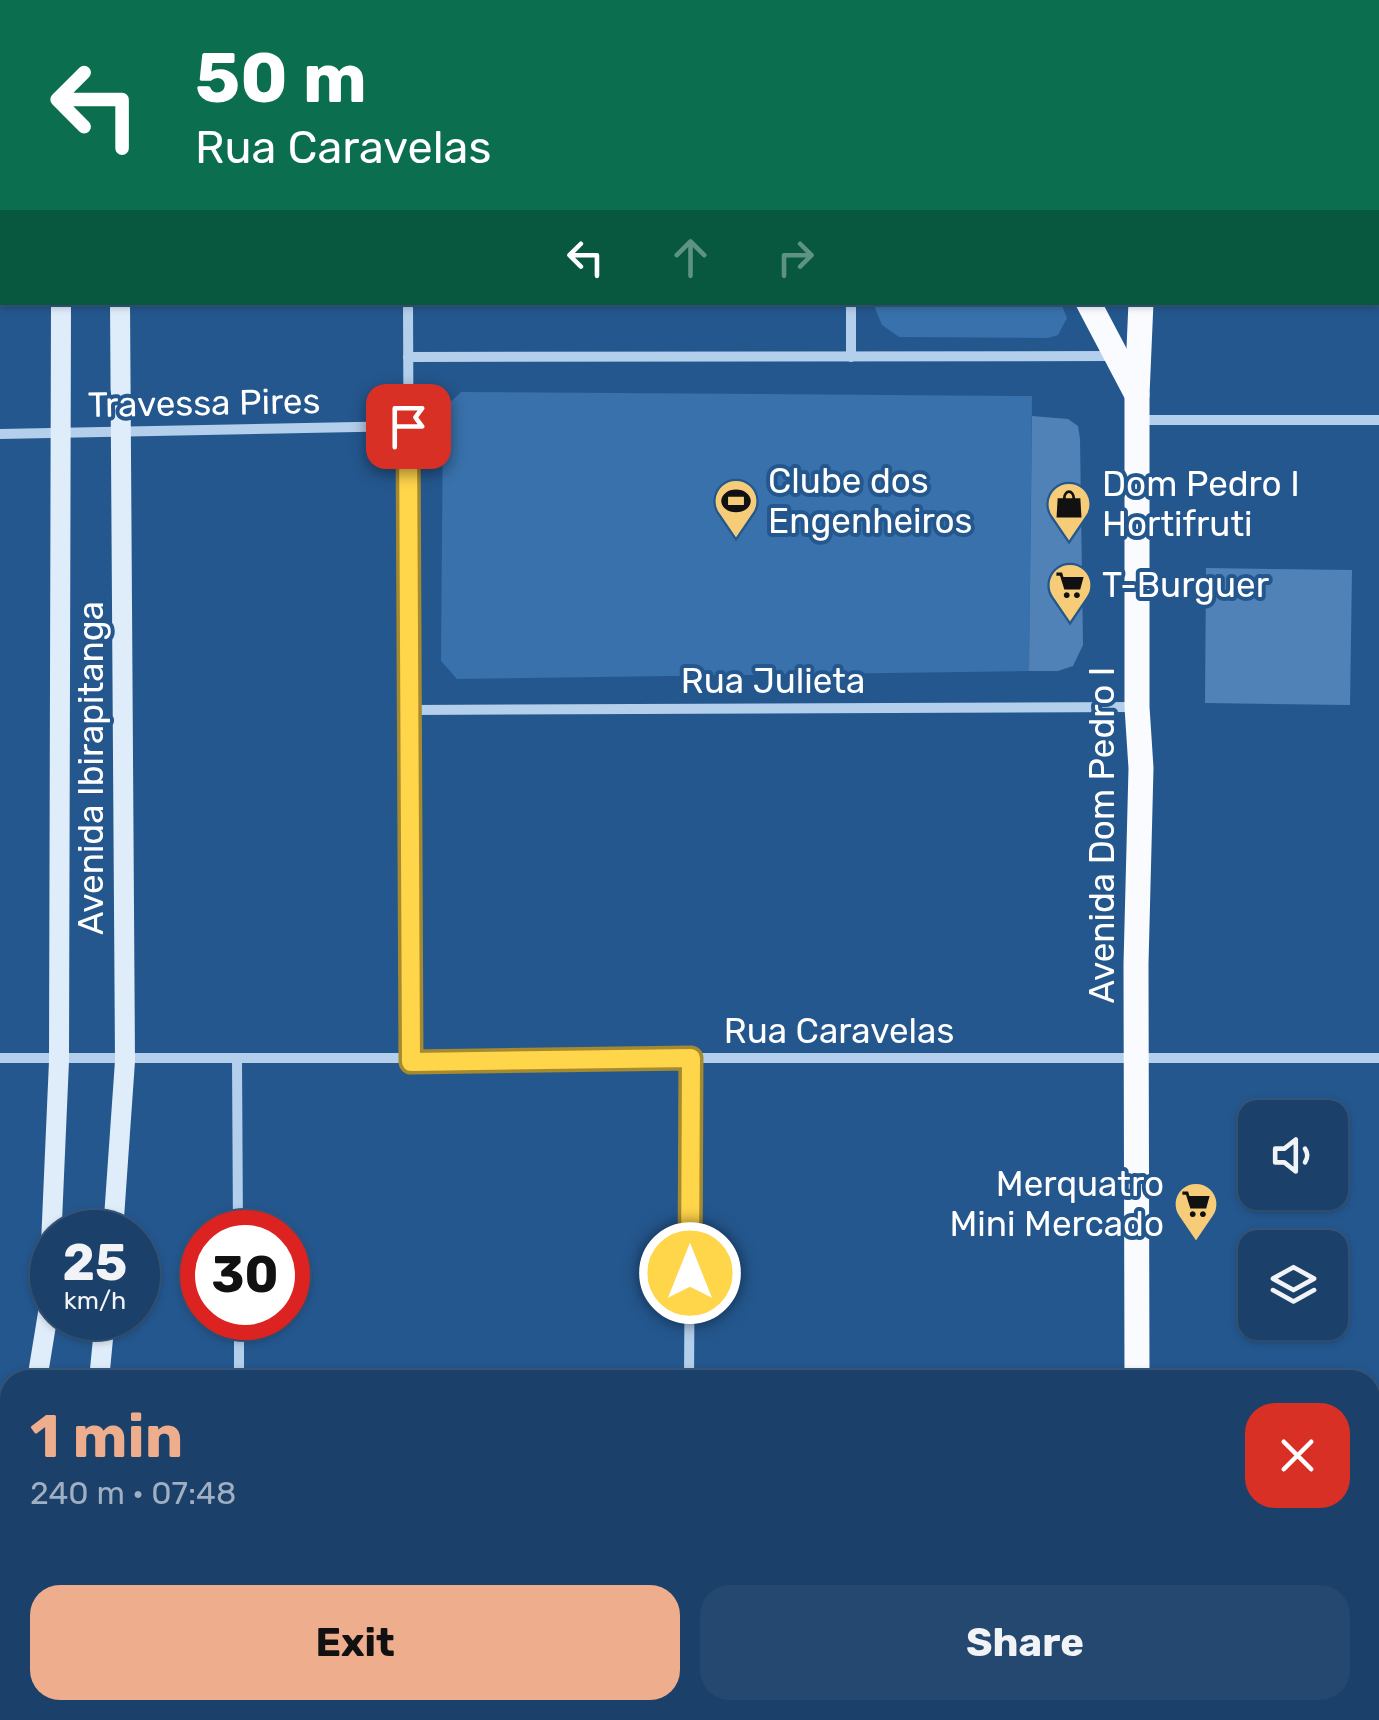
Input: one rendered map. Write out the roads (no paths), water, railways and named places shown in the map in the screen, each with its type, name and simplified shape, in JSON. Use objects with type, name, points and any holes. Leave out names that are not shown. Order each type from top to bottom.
[{"type":"main road","name":"Avenida Dom Pedro I","points":[[1090,305],[1128,356],[1137,408],[1136,707],[1141,768],[1138,1370]]},
{"type":"main road","points":[[1128,356],[1139,305]]},
{"type":"street","name":"Avenida Ibirapitanga","points":[[39,1370],[48,1314],[59,1061],[61,305]]},
{"type":"street","name":"Avenida Ibirapitanga","points":[[115,1210],[125,1060],[120,305]]},
{"type":"street","points":[[408,305],[411,1062]]},
{"type":"street","points":[[851,305],[851,357]]},
{"type":"street","points":[[408,358],[1128,356]]},
{"type":"street","points":[[1137,408],[1379,420]]},
{"type":"street","name":"Travessa Pires","points":[[0,434],[408,426]]},
{"type":"street","name":"Rua Julieta","points":[[410,710],[1136,707]]},
{"type":"street","name":"Rua Caravelas","points":[[0,1058],[411,1062],[1379,1058]]},
{"type":"street","points":[[689,1370],[691,1058]]},
{"type":"street","points":[[238,1060],[238,1210]]},
{"type":"street","points":[[100,1370],[103,1340]]},
{"type":"street","points":[[239,1340],[239,1370]]},
{"type":"place","name":"Clube dos Engenheiros","points":[[736,539]]},
{"type":"place","name":"Dom Pedro I Hortifruti","points":[[1069,542]]},
{"type":"place","name":"T-Burguer","points":[[1070,623]]},
{"type":"place","name":"Merquatro Mini Mercado","points":[[1196,1242]]}]
